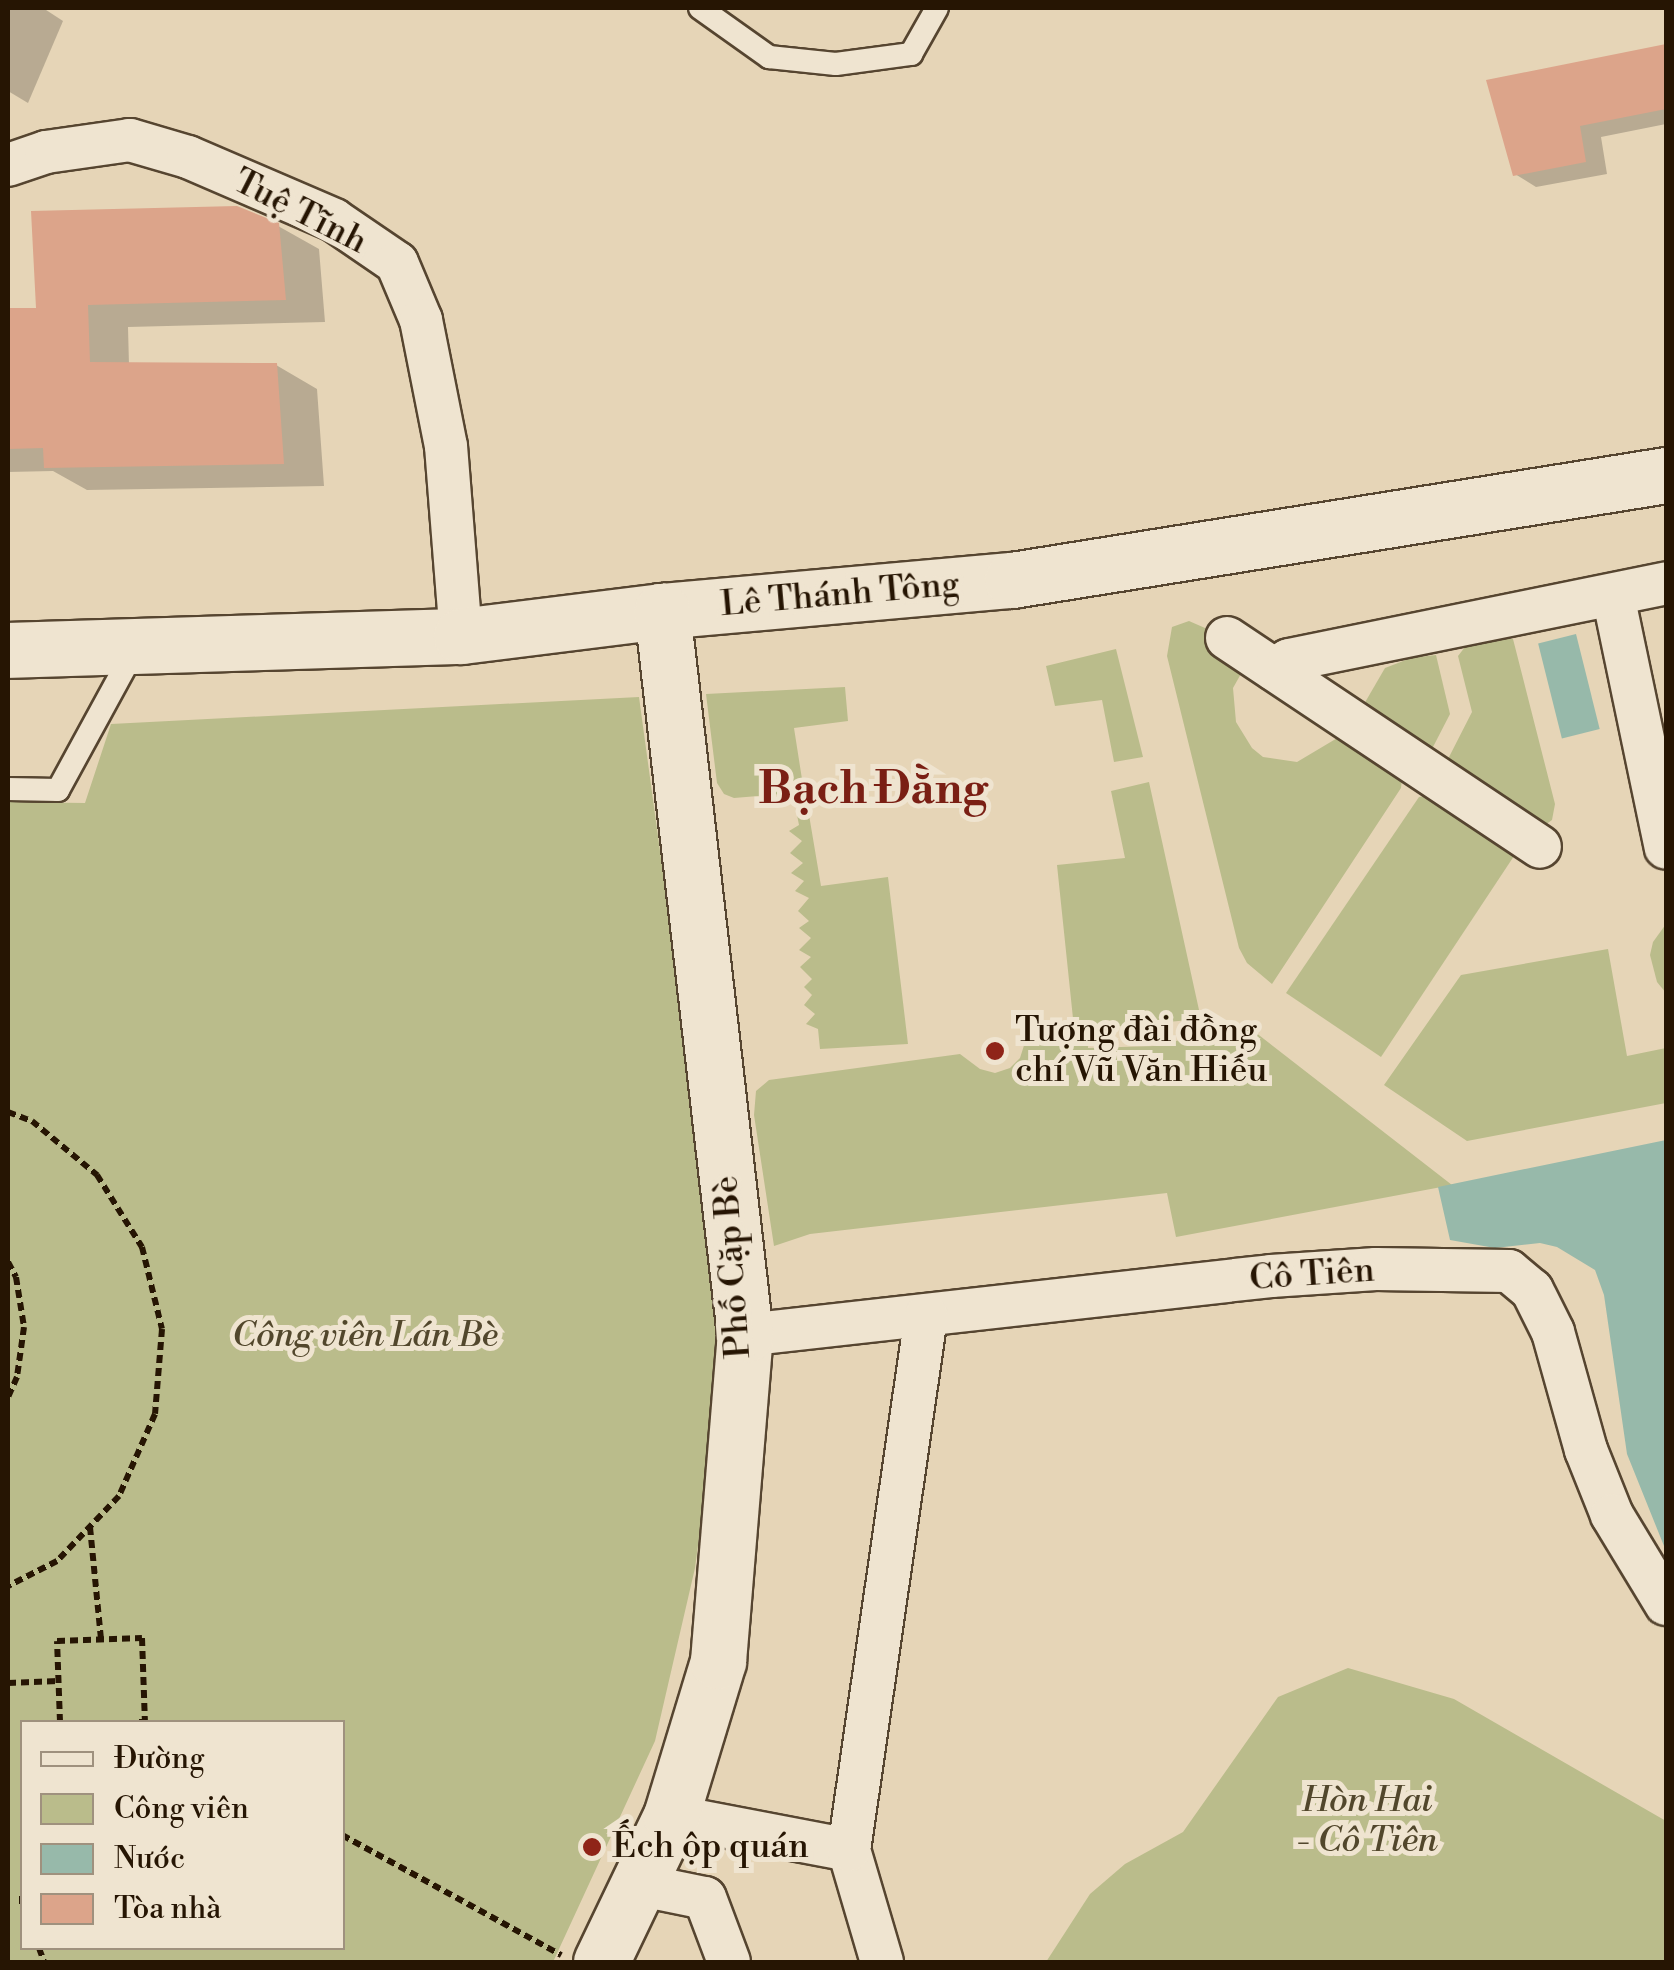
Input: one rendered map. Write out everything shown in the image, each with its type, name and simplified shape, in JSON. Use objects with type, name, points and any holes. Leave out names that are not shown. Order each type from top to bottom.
[{"type":"main road","name":"Lê Thánh Tông","points":[[8,650],[461,636],[662,612],[1012,580],[1666,475]]},
{"type":"main road","name":"Phố Cặp Bè","points":[[601,1962],[642,1885],[672,1816],[718,1662],[745,1335],[662,612]]},
{"type":"street","name":"Tuệ Tĩnh","points":[[8,164],[46,152],[130,140],[188,158],[334,220],[397,263],[422,320],[446,446],[461,636]]},
{"type":"street","points":[[1274,669],[1290,660],[1666,584]]},
{"type":"street","points":[[1612,594],[1666,848]]},
{"type":"street","points":[[1227,638],[1540,847]]},
{"type":"street","name":"Cô Tiên","points":[[745,1335],[1330,1272],[1448,1267],[1508,1272],[1532,1290],[1553,1332],[1586,1450],[1612,1515],[1666,1604]]},
{"type":"street","points":[[882,1962],[849,1850],[926,1316]]},
{"type":"street","points":[[672,1816],[849,1850]]},
{"type":"street","points":[[642,1885],[706,1898],[729,1962]]},
{"type":"lane","points":[[700,8],[769,57],[836,64],[911,54],[937,8]]},
{"type":"lane","points":[[8,789],[58,790],[136,648]]},
{"type":"path","points":[[8,1112],[32,1121],[97,1176],[142,1247],[162,1329],[155,1414],[118,1496],[57,1561],[8,1586]]},
{"type":"path","points":[[8,1262],[16,1277],[24,1327],[17,1377],[8,1397]]},
{"type":"path","points":[[90,1527],[101,1640]]},
{"type":"path","points":[[60,1720],[56,1641],[142,1638],[145,1720]]},
{"type":"path","points":[[8,1683],[58,1681]]},
{"type":"path","points":[[345,1837],[575,1962]]},
{"type":"green space","points":[[1189,621],[1205,628],[1242,672],[1233,688],[1236,722],[1252,748],[1263,757],[1297,762],[1339,737],[1402,778],[1401,788],[1272,984],[1247,963],[1239,948],[1167,656],[1172,627]]},
{"type":"green space","points":[[1495,638],[1513,639],[1555,804],[1552,820],[1545,825],[1453,771],[1448,759],[1472,712],[1458,656],[1465,647]]},
{"type":"green space","points":[[1116,649],[1143,757],[1114,762],[1102,700],[1055,706],[1046,666]]},
{"type":"green space","points":[[1436,655],[1450,714],[1433,747],[1423,752],[1360,711],[1385,668],[1411,658]]},
{"type":"green space","points":[[845,687],[848,721],[794,728],[804,792],[734,798],[724,794],[717,783],[706,694]]},
{"type":"green space","name":"Công viên Lán Bè","points":[[639,697],[726,1335],[695,1568],[655,1741],[553,1962],[8,1962],[8,802],[85,803],[111,724]]},
{"type":"green space","points":[[1149,782],[1201,1019],[1089,1029],[1088,1048],[1154,1046],[1246,1025],[1452,1185],[1176,1237],[1167,1193],[810,1234],[774,1246],[754,1115],[756,1091],[769,1080],[960,1054],[980,1069],[995,1073],[1010,1068],[1020,1058],[1027,1036],[1074,1028],[1057,865],[1125,858],[1111,791]]},
{"type":"green space","points":[[1431,795],[1516,853],[1381,1057],[1286,993],[1419,797]]},
{"type":"green space","points":[[808,809],[821,886],[888,877],[908,1044],[820,1049],[818,1029],[806,1024],[815,1014],[804,1005],[812,995],[804,987],[812,979],[800,967],[811,957],[799,950],[811,938],[799,928],[809,921],[798,911],[809,898],[795,891],[804,881],[791,873],[803,863],[790,853],[802,841],[789,831],[799,825],[796,810]]},
{"type":"green space","points":[[1666,924],[1666,993],[1657,982],[1650,955],[1653,942]]},
{"type":"green space","points":[[1608,949],[1627,1056],[1666,1048],[1666,1103],[1467,1141],[1384,1085],[1461,975]]},
{"type":"green space","name":"Hòn Hai - Cô Tiên","points":[[1348,1668],[1454,1699],[1666,1821],[1666,1962],[1046,1962],[1090,1894],[1125,1864],[1183,1832],[1278,1697]]},
{"type":"water","points":[[1576,634],[1600,729],[1562,739],[1538,643]]},
{"type":"water","points":[[1666,1140],[1666,1551],[1627,1454],[1604,1295],[1595,1270],[1557,1247],[1540,1243],[1495,1248],[1450,1240],[1438,1187]]},
{"type":"building","points":[[1666,44],[1666,109],[1580,126],[1586,162],[1513,176],[1486,80]]},
{"type":"building","points":[[237,206],[279,223],[286,300],[88,305],[90,362],[277,363],[284,464],[44,468],[43,448],[8,449],[8,308],[36,308],[31,211]]},
{"type":"place","name":"Tượng đài đồng chí Vũ Văn Hiếu","points":[[995,1051]]},
{"type":"place","name":"Ếch ộp quán","points":[[592,1847]]},
{"type":"district","name":"Bạch Đằng","points":[[873,790]]}]
